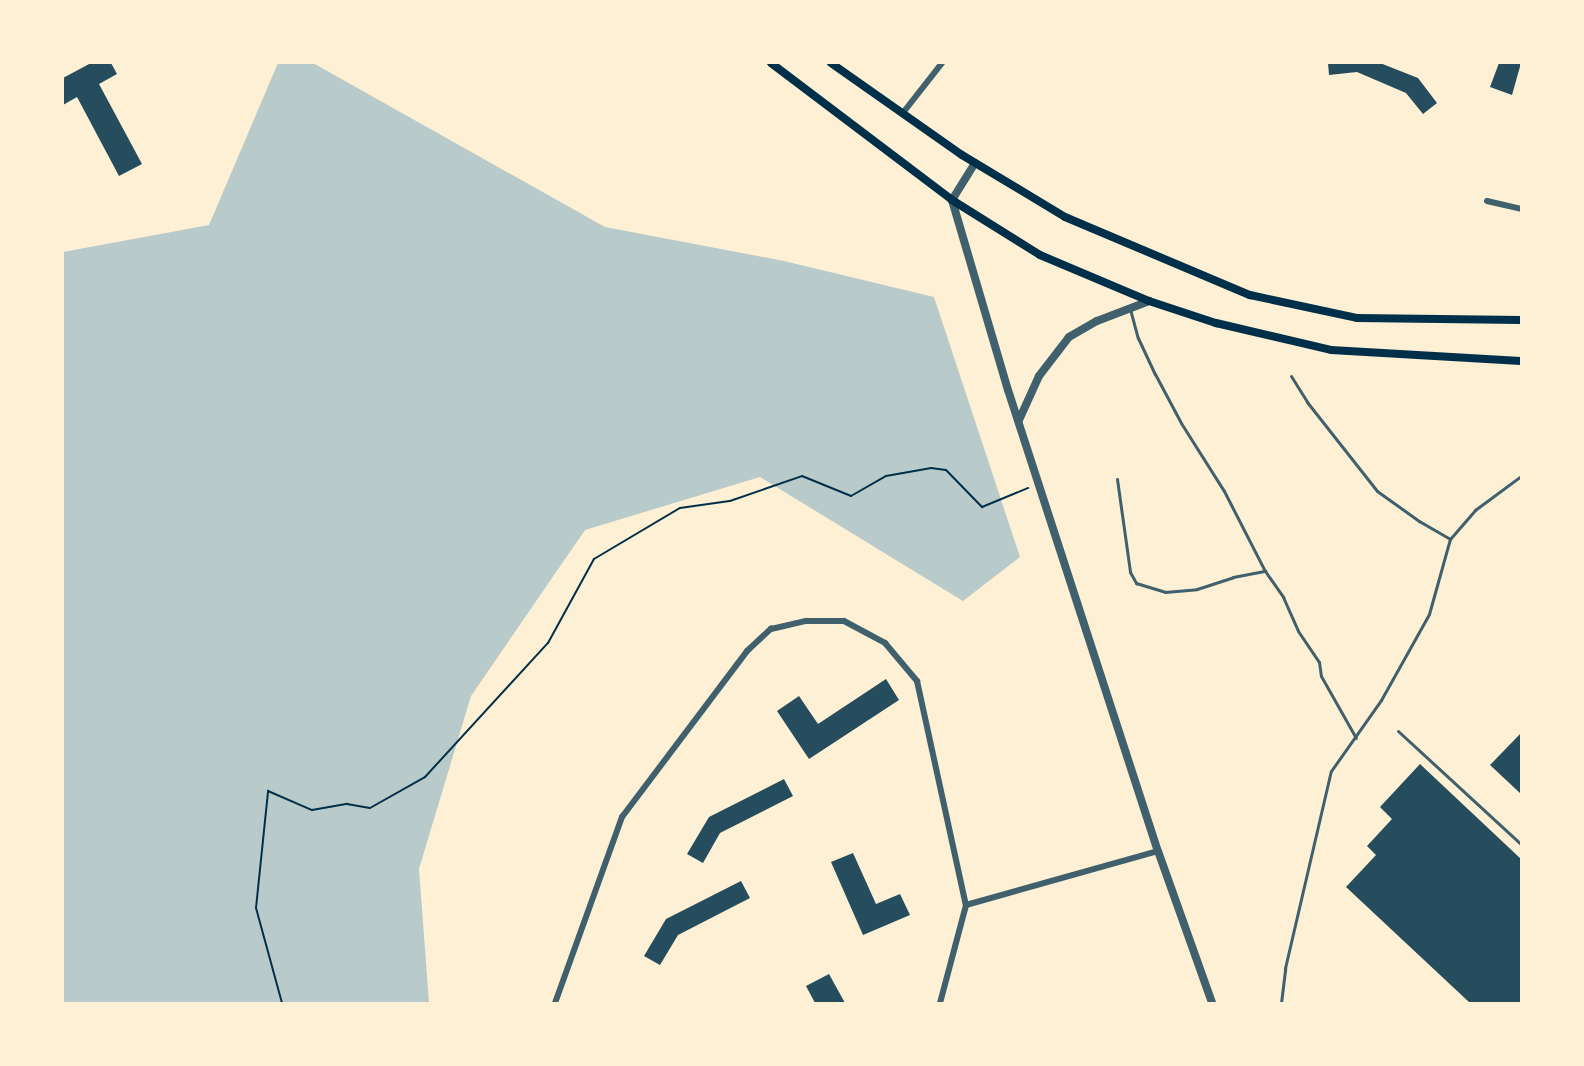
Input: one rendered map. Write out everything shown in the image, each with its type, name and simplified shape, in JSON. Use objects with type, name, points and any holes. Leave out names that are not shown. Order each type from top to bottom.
[{"type":"main road","points":[[771,63],[952,200],[1041,255],[1149,302],[1216,323],[1331,350],[1521,361]]},
{"type":"main road","points":[[831,63],[975,164],[1065,217],[1250,295],[1357,318],[1521,320]]},
{"type":"street","points":[[902,114],[942,63]]},
{"type":"street","points":[[975,164],[952,200],[1019,420],[1158,851],[1212,1003]]},
{"type":"street","points":[[1487,201],[1521,209]]},
{"type":"street","points":[[1019,420],[1039,376],[1070,337],[1097,321],[1149,302]]},
{"type":"street","points":[[555,1003],[622,817],[747,651],[771,629],[806,621],[844,621],[885,643],[917,681],[966,905],[940,1003]]},
{"type":"street","points":[[966,905],[1158,851]]},
{"type":"lane","points":[[1130,308],[1138,338],[1155,374],[1181,423],[1224,491],[1265,571],[1283,597],[1298,631],[1318,663],[1321,676],[1356,738]]},
{"type":"lane","points":[[1291,376],[1307,402],[1377,491],[1419,522],[1450,539]]},
{"type":"lane","points":[[1281,1003],[1285,968],[1331,771],[1381,700],[1429,614],[1450,539],[1475,510],[1521,476]]},
{"type":"lane","points":[[1117,478],[1130,572],[1136,583],[1165,592],[1186,590],[1265,571]]},
{"type":"lane","points":[[1398,731],[1521,844]]},
{"type":"path","points":[[282,1003],[256,908],[268,791],[312,810],[347,804],[370,808],[425,777],[548,643],[594,559],[680,508],[730,501],[802,476],[851,496],[886,476],[931,468],[946,470],[981,507],[1009,498],[1039,483]]},
{"type":"shaded area","points":[[278,63],[313,63],[605,227],[784,261],[934,297],[1020,557],[963,601],[760,477],[585,530],[471,696],[419,869],[429,1003],[63,1003],[63,252],[209,225]]},
{"type":"building","points":[[91,63],[111,63],[117,74],[99,84],[142,164],[119,176],[77,97],[63,105],[63,78]]},
{"type":"building","points":[[1328,63],[1380,63],[1418,78],[1437,103],[1423,114],[1406,93],[1357,72],[1329,75]]},
{"type":"building","points":[[1499,63],[1521,63],[1512,95],[1490,87]]},
{"type":"building","points":[[886,679],[899,700],[809,759],[777,711],[799,696],[818,724]]},
{"type":"building","points":[[1521,733],[1521,794],[1490,765]]},
{"type":"building","points":[[1420,764],[1521,859],[1521,1003],[1470,1003],[1346,887],[1376,855],[1367,846],[1392,819],[1380,807]]},
{"type":"building","points":[[784,779],[793,796],[720,833],[703,863],[687,854],[709,817]]},
{"type":"building","points":[[853,853],[876,904],[900,894],[910,915],[863,935],[831,862]]},
{"type":"building","points":[[741,881],[750,898],[678,935],[660,965],[644,956],[666,919]]},
{"type":"building","points":[[829,974],[845,1003],[815,1003],[806,986]]}]
